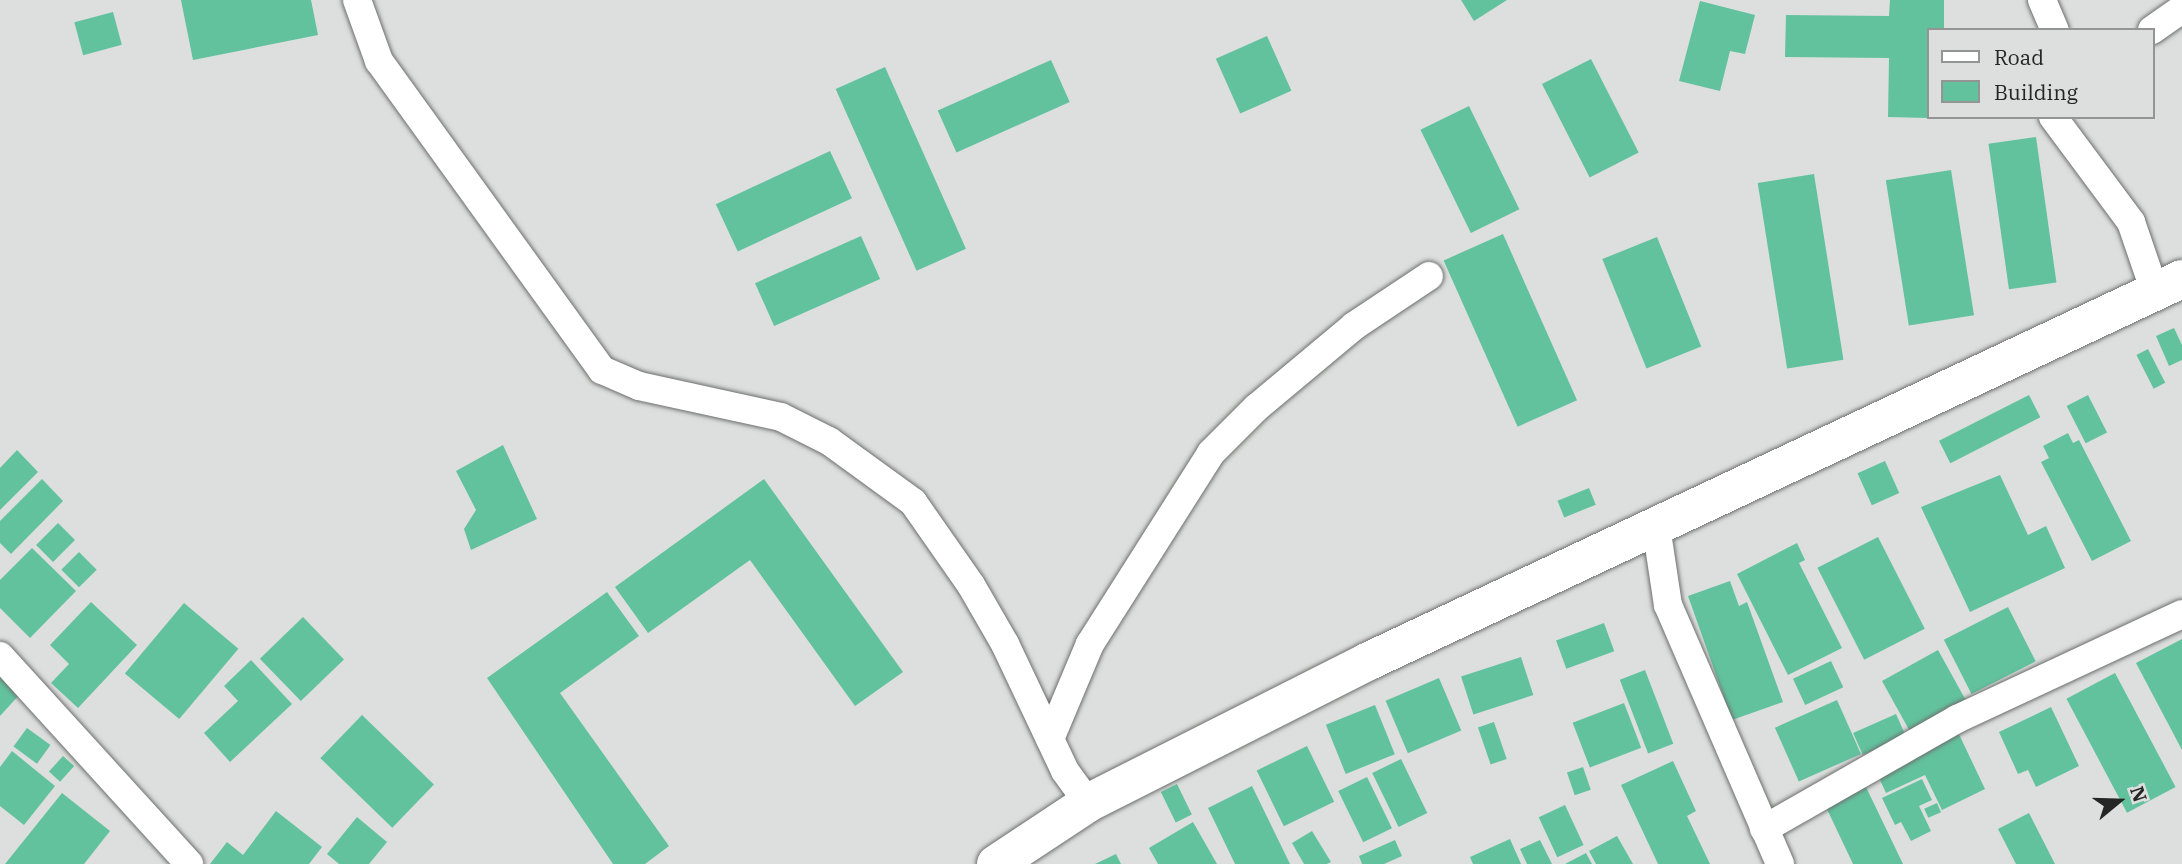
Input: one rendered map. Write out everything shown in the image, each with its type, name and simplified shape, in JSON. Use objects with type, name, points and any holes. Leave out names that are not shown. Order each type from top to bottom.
[{"type":"street","points":[[357,0],[379,61],[602,370],[639,386],[781,417],[829,441],[913,502],[1005,644],[1049,739],[1088,803]]},
{"type":"street","points":[[2042,0],[2054,28]]},
{"type":"street","points":[[2154,29],[2182,9]]},
{"type":"street","points":[[996,864],[1088,803],[1369,661],[1821,452],[2169,286],[2131,222],[2054,119]]},
{"type":"street","points":[[1049,739],[1090,644],[1211,453],[1256,408],[1354,326],[1429,276]]},
{"type":"street","points":[[1656,526],[1668,605],[1780,864]]},
{"type":"street","points":[[1764,829],[1957,719],[2182,614]]},
{"type":"street","points":[[0,656],[184,862]]},
{"type":"building","points":[[181,0],[311,0],[318,35],[193,60]]},
{"type":"building","points":[[1461,0],[1507,0],[1474,21]]},
{"type":"building","points":[[1890,0],[1944,0],[1944,28],[1926,28],[1926,118],[1888,117],[1889,58],[1785,57],[1786,15],[1889,16]]},
{"type":"building","points":[[1700,1],[1755,15],[1745,54],[1730,51],[1720,91],[1679,81]]},
{"type":"building","points":[[113,12],[122,45],[83,55],[74,22]]},
{"type":"building","points":[[1267,36],[1291,91],[1240,114],[1216,59]]},
{"type":"building","points":[[1591,59],[1639,153],[1590,178],[1542,84]]},
{"type":"building","points":[[1051,60],[1070,102],[956,152],[938,110]]},
{"type":"building","points":[[885,67],[966,249],[917,271],[836,89]]},
{"type":"building","points":[[1469,106],[1519,209],[1471,233],[1420,130]]},
{"type":"building","points":[[2036,137],[2056,283],[2009,289],[1988,144]]},
{"type":"building","points":[[830,151],[852,198],[738,251],[716,204]]},
{"type":"building","points":[[1951,170],[1974,315],[1909,326],[1886,180]]},
{"type":"building","points":[[1814,174],[1843,360],[1787,369],[1758,183]]},
{"type":"building","points":[[1503,234],[1577,400],[1518,427],[1444,260]]},
{"type":"building","points":[[861,236],[880,279],[774,326],[755,283]]},
{"type":"building","points":[[1657,237],[1701,346],[1646,369],[1602,259]]},
{"type":"building","points":[[2174,328],[2182,345],[2182,360],[2169,366],[2156,336]]},
{"type":"building","points":[[2148,349],[2165,383],[2154,389],[2136,355]]},
{"type":"building","points":[[2029,395],[2040,417],[1950,463],[1939,441]]},
{"type":"building","points":[[2088,395],[2107,432],[2086,443],[2067,406]]},
{"type":"building","points":[[2068,433],[2073,443],[2079,440],[2131,541],[2092,561],[2041,462],[2049,458],[2043,446]]},
{"type":"building","points":[[503,445],[537,519],[471,550],[464,529],[476,510],[456,471]]},
{"type":"building","points":[[17,450],[38,472],[0,510],[0,468]]},
{"type":"building","points":[[1885,461],[1899,493],[1872,505],[1858,473]]},
{"type":"building","points":[[2000,475],[2028,535],[2046,526],[2065,568],[1970,612],[1921,507]]},
{"type":"building","points":[[42,479],[63,501],[11,554],[0,543],[0,521]]},
{"type":"building","points":[[764,479],[903,672],[855,706],[750,560],[648,633],[615,587]]},
{"type":"building","points":[[1589,488],[1596,505],[1564,517],[1557,501]]},
{"type":"building","points":[[58,523],[75,540],[53,562],[36,545]]},
{"type":"building","points":[[1878,537],[1925,629],[1864,660],[1817,568]]},
{"type":"building","points":[[1797,543],[1805,560],[1799,563],[1842,648],[1788,675],[1737,574]]},
{"type":"building","points":[[32,548],[76,591],[30,638],[0,608],[0,580]]},
{"type":"building","points":[[79,552],[97,570],[79,587],[61,570]]},
{"type":"building","points":[[1730,581],[1739,606],[1747,602],[1783,702],[1732,720],[1688,596]]},
{"type":"building","points":[[607,592],[639,636],[560,693],[669,846],[645,864],[613,864],[487,678]]},
{"type":"building","points":[[91,602],[137,645],[78,708],[51,683],[69,664],[50,645]]},
{"type":"building","points":[[184,603],[238,649],[179,719],[125,673]]},
{"type":"building","points":[[2008,607],[2036,661],[1972,694],[1944,640]]},
{"type":"building","points":[[303,617],[344,659],[301,701],[260,659]]},
{"type":"building","points":[[1604,623],[1614,651],[1566,669],[1556,640]]},
{"type":"building","points":[[2182,639],[2182,750],[2136,663]]},
{"type":"building","points":[[1938,650],[1965,699],[1909,730],[1882,681]]},
{"type":"building","points":[[1521,657],[1533,695],[1473,715],[1461,676]]},
{"type":"building","points":[[251,660],[292,704],[230,762],[204,733],[238,701],[224,686]]},
{"type":"building","points":[[1831,661],[1843,687],[1805,705],[1793,679]]},
{"type":"building","points":[[1645,670],[1673,744],[1648,753],[1620,680]]},
{"type":"building","points":[[2115,673],[2176,787],[2127,813],[2066,699]]},
{"type":"building","points":[[0,674],[21,693],[0,716]]},
{"type":"building","points":[[1439,678],[1461,730],[1408,753],[1386,701]]},
{"type":"building","points":[[1837,700],[1861,754],[1799,782],[1775,728]]},
{"type":"building","points":[[1624,703],[1641,748],[1590,768],[1573,723]]},
{"type":"building","points":[[1375,705],[1395,754],[1346,774],[1326,725]]},
{"type":"building","points":[[2051,707],[2079,766],[2036,787],[2028,770],[2018,774],[1999,732]]},
{"type":"building","points":[[1896,714],[1906,736],[1863,755],[1853,733]]},
{"type":"building","points":[[362,715],[434,784],[392,828],[320,758]]},
{"type":"building","points":[[1494,722],[1507,759],[1491,764],[1478,728]]},
{"type":"building","points":[[27,728],[50,745],[37,764],[13,747]]},
{"type":"building","points":[[1957,730],[1985,789],[1942,810],[1925,775],[1886,793],[1875,769]]},
{"type":"building","points":[[1307,746],[1334,802],[1284,826],[1257,771]]},
{"type":"building","points":[[12,751],[55,786],[24,825],[0,806],[0,767]]},
{"type":"building","points":[[63,756],[74,766],[60,782],[49,772]]},
{"type":"building","points":[[1401,759],[1427,813],[1399,827],[1372,773]]},
{"type":"building","points":[[1673,761],[1696,811],[1687,816],[1710,864],[1658,864],[1621,785]]},
{"type":"building","points":[[1583,767],[1591,790],[1575,795],[1567,773]]},
{"type":"building","points":[[1367,777],[1392,828],[1363,842],[1338,791]]},
{"type":"building","points":[[1922,779],[1932,800],[1919,806],[1931,831],[1911,841],[1901,822],[1895,825],[1882,798]]},
{"type":"building","points":[[1177,784],[1192,815],[1176,822],[1161,792]]},
{"type":"building","points":[[1252,786],[1290,864],[1235,864],[1208,808]]},
{"type":"building","points":[[1866,787],[1903,864],[1853,864],[1826,807]]},
{"type":"building","points":[[62,793],[110,831],[84,864],[5,864]]},
{"type":"building","points":[[1937,803],[1941,812],[1928,818],[1924,809]]},
{"type":"building","points":[[1565,805],[1584,845],[1557,857],[1539,817]]},
{"type":"building","points":[[276,811],[322,847],[309,864],[210,864],[227,842],[243,855]]},
{"type":"building","points":[[2029,813],[2055,864],[2016,864],[1998,829]]},
{"type":"building","points":[[357,817],[387,842],[369,864],[339,864],[327,854]]},
{"type":"building","points":[[1193,822],[1217,864],[1158,864],[1149,848]]},
{"type":"building","points":[[1312,831],[1331,862],[1304,864],[1292,843]]},
{"type":"building","points":[[1617,836],[1633,864],[1596,864],[1589,851]]},
{"type":"building","points":[[1510,839],[1521,864],[1473,864],[1470,857]]},
{"type":"building","points":[[1395,840],[1402,856],[1384,864],[1362,864],[1359,856]]},
{"type":"building","points":[[1540,840],[1552,864],[1527,864],[1520,849]]},
{"type":"building","points":[[1586,853],[1592,864],[1565,864]]},
{"type":"building","points":[[1116,854],[1121,864],[1095,864]]}]
